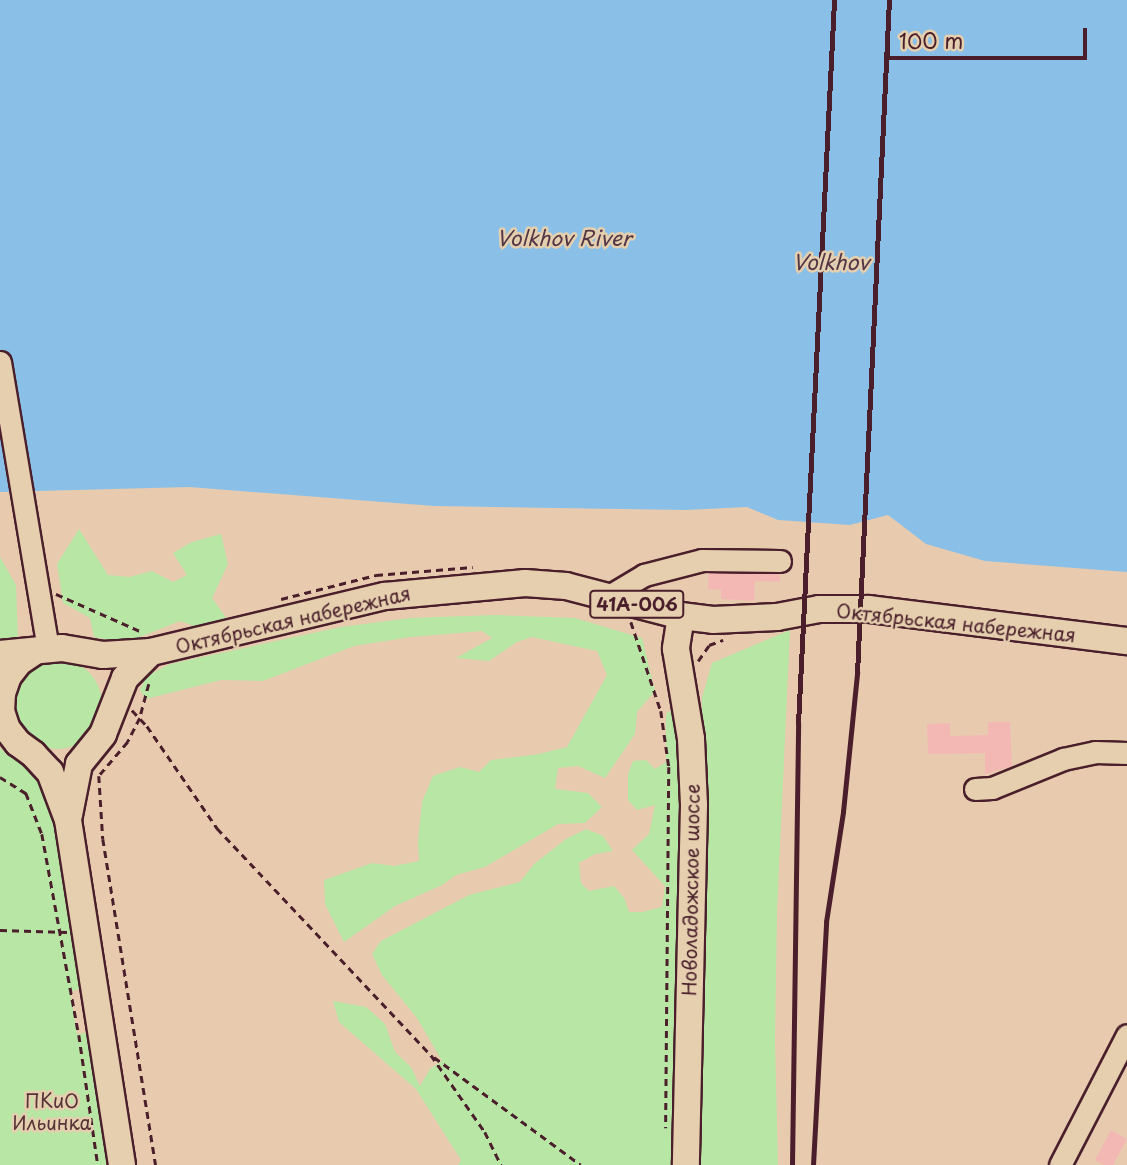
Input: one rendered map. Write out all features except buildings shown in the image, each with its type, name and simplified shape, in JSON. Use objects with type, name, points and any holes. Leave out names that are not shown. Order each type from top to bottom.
[{"type":"main road","name":"Октябрьская набережная","points":[[0,653],[41,650],[103,655],[150,643],[385,596],[436,589],[525,583],[566,586],[681,616],[744,620],[818,609],[869,609],[1127,642]]},
{"type":"main road","name":"Новоладожское шоссе","points":[[681,616],[676,649],[691,739],[694,805],[685,1165]]},
{"type":"main road","points":[[68,820],[79,764],[103,734],[125,678],[150,643]]},
{"type":"main road","points":[[41,650],[19,662],[8,676],[1,691],[1,711],[7,729],[18,743],[50,772],[68,820],[122,1165]]},
{"type":"main road","points":[[76,651],[96,664],[115,700]]},
{"type":"main road","points":[[33,754],[52,759],[72,757],[89,748],[103,734]]},
{"type":"street","points":[[0,362],[36,585],[41,650]]},
{"type":"street","points":[[609,596],[644,575],[702,560],[780,561]]},
{"type":"street","points":[[975,789],[992,788],[1063,759],[1096,752],[1127,753]]},
{"type":"street","points":[[1060,1165],[1127,1035]]},
{"type":"path","points":[[36,585],[123,626],[150,643]]},
{"type":"path","points":[[630,617],[662,711],[669,767],[666,1140]]},
{"type":"path","points":[[681,685],[693,683],[698,659],[709,645],[732,638]]},
{"type":"path","points":[[150,682],[128,742],[99,776],[103,839],[156,1165]]},
{"type":"path","points":[[115,700],[139,718],[218,828],[431,1055],[485,1132],[501,1165]]},
{"type":"path","points":[[0,777],[26,793],[35,810],[59,932],[98,1165]]},
{"type":"path","points":[[0,930],[86,932]]},
{"type":"path","points":[[431,1055],[581,1165]]},
{"type":"green space","points":[[79,529],[108,575],[129,577],[152,571],[173,582],[187,575],[173,553],[192,542],[221,534],[228,564],[212,598],[230,623],[197,627],[180,621],[125,643],[94,637],[90,618],[63,603],[57,564]]},
{"type":"green space","points":[[0,557],[16,585],[18,640],[0,641]]},
{"type":"green space","points":[[495,615],[575,618],[642,638],[655,691],[637,712],[635,734],[605,778],[578,766],[558,768],[555,789],[588,793],[602,807],[585,823],[558,824],[485,867],[456,875],[442,885],[395,906],[344,942],[325,904],[324,880],[372,863],[394,866],[419,861],[422,802],[433,776],[460,767],[479,772],[491,760],[539,754],[567,747],[607,675],[597,651],[532,637],[517,642],[489,661],[456,658],[492,638],[482,631],[411,637],[354,646],[263,681],[221,680],[146,699],[140,690],[147,676],[170,664],[341,627],[410,618]]},
{"type":"green space","points":[[790,630],[777,911],[775,1041],[778,1165],[697,1165],[703,1010],[702,698],[712,663]]},
{"type":"green space","points":[[57,659],[74,663],[89,672],[98,687],[102,704],[98,721],[89,736],[74,745],[57,749],[40,745],[25,736],[16,721],[12,704],[16,687],[25,672],[40,663]]},
{"type":"green space","points":[[673,709],[682,759],[674,1165],[458,1165],[461,1160],[416,1089],[339,1022],[333,1001],[366,1007],[385,1024],[395,1052],[411,1067],[420,1086],[430,1069],[442,1061],[417,1018],[382,975],[372,954],[381,941],[469,895],[520,882],[534,864],[566,839],[586,829],[603,836],[613,851],[595,854],[579,863],[581,883],[589,891],[614,886],[624,898],[629,912],[662,907],[665,886],[632,850],[649,834],[655,805],[637,810],[628,800],[628,774],[633,761],[646,760],[655,769],[666,762],[666,714]]},
{"type":"green space","name":"ПКиО Ильинка","points":[[0,748],[36,776],[48,792],[85,987],[70,992],[77,1034],[93,1032],[112,1165],[0,1165]]},
{"type":"water","name":"Volkhov","points":[[0,0],[1127,0],[1127,572],[985,561],[926,544],[888,515],[850,525],[778,520],[747,507],[686,510],[434,506],[189,487],[0,492]]},
{"type":"railway","points":[[792,1165],[798,724],[834,0]]},
{"type":"railway","points":[[813,1165],[826,922],[843,812],[857,673],[889,0]]},
{"type":"water label","name":"Volkhov River","points":[[564,237]]}]
